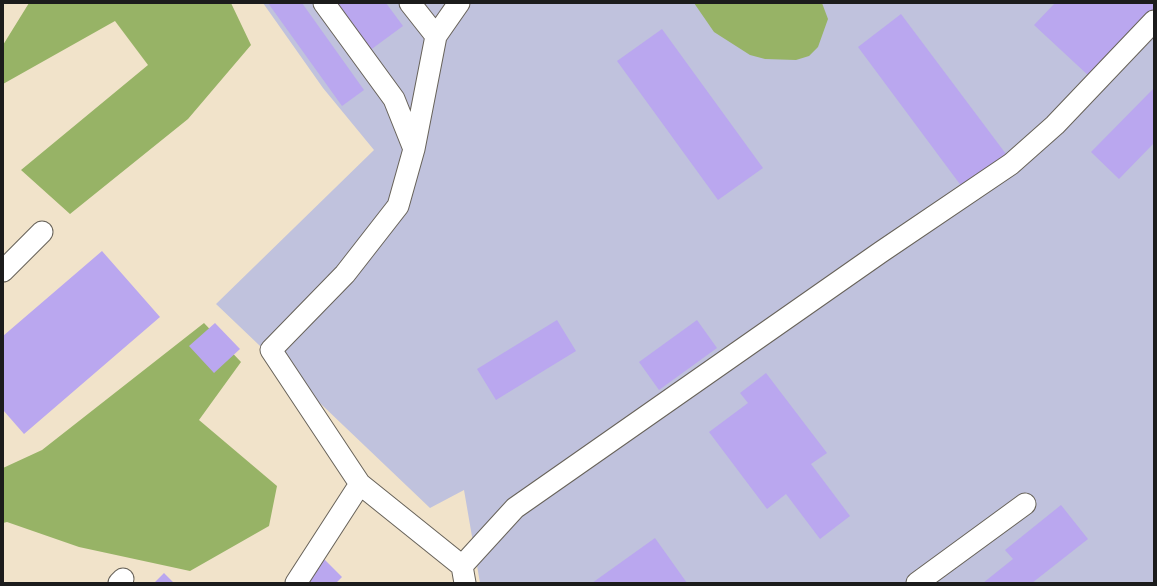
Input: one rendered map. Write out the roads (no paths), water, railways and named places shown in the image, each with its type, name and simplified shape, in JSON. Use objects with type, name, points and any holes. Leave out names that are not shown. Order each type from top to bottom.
[{"type":"street","points":[[324,3],[394,99],[414,148]]},
{"type":"street","points":[[410,3],[436,36]]},
{"type":"street","points":[[459,3],[436,36],[414,148],[398,206],[345,274],[271,350],[360,484],[463,575],[515,508],[881,252],[1011,164],[1056,125],[1154,21]]},
{"type":"street","points":[[3,271],[42,232]]},
{"type":"street","points":[[296,583],[360,484]]},
{"type":"street","points":[[917,583],[1026,504]]}]
